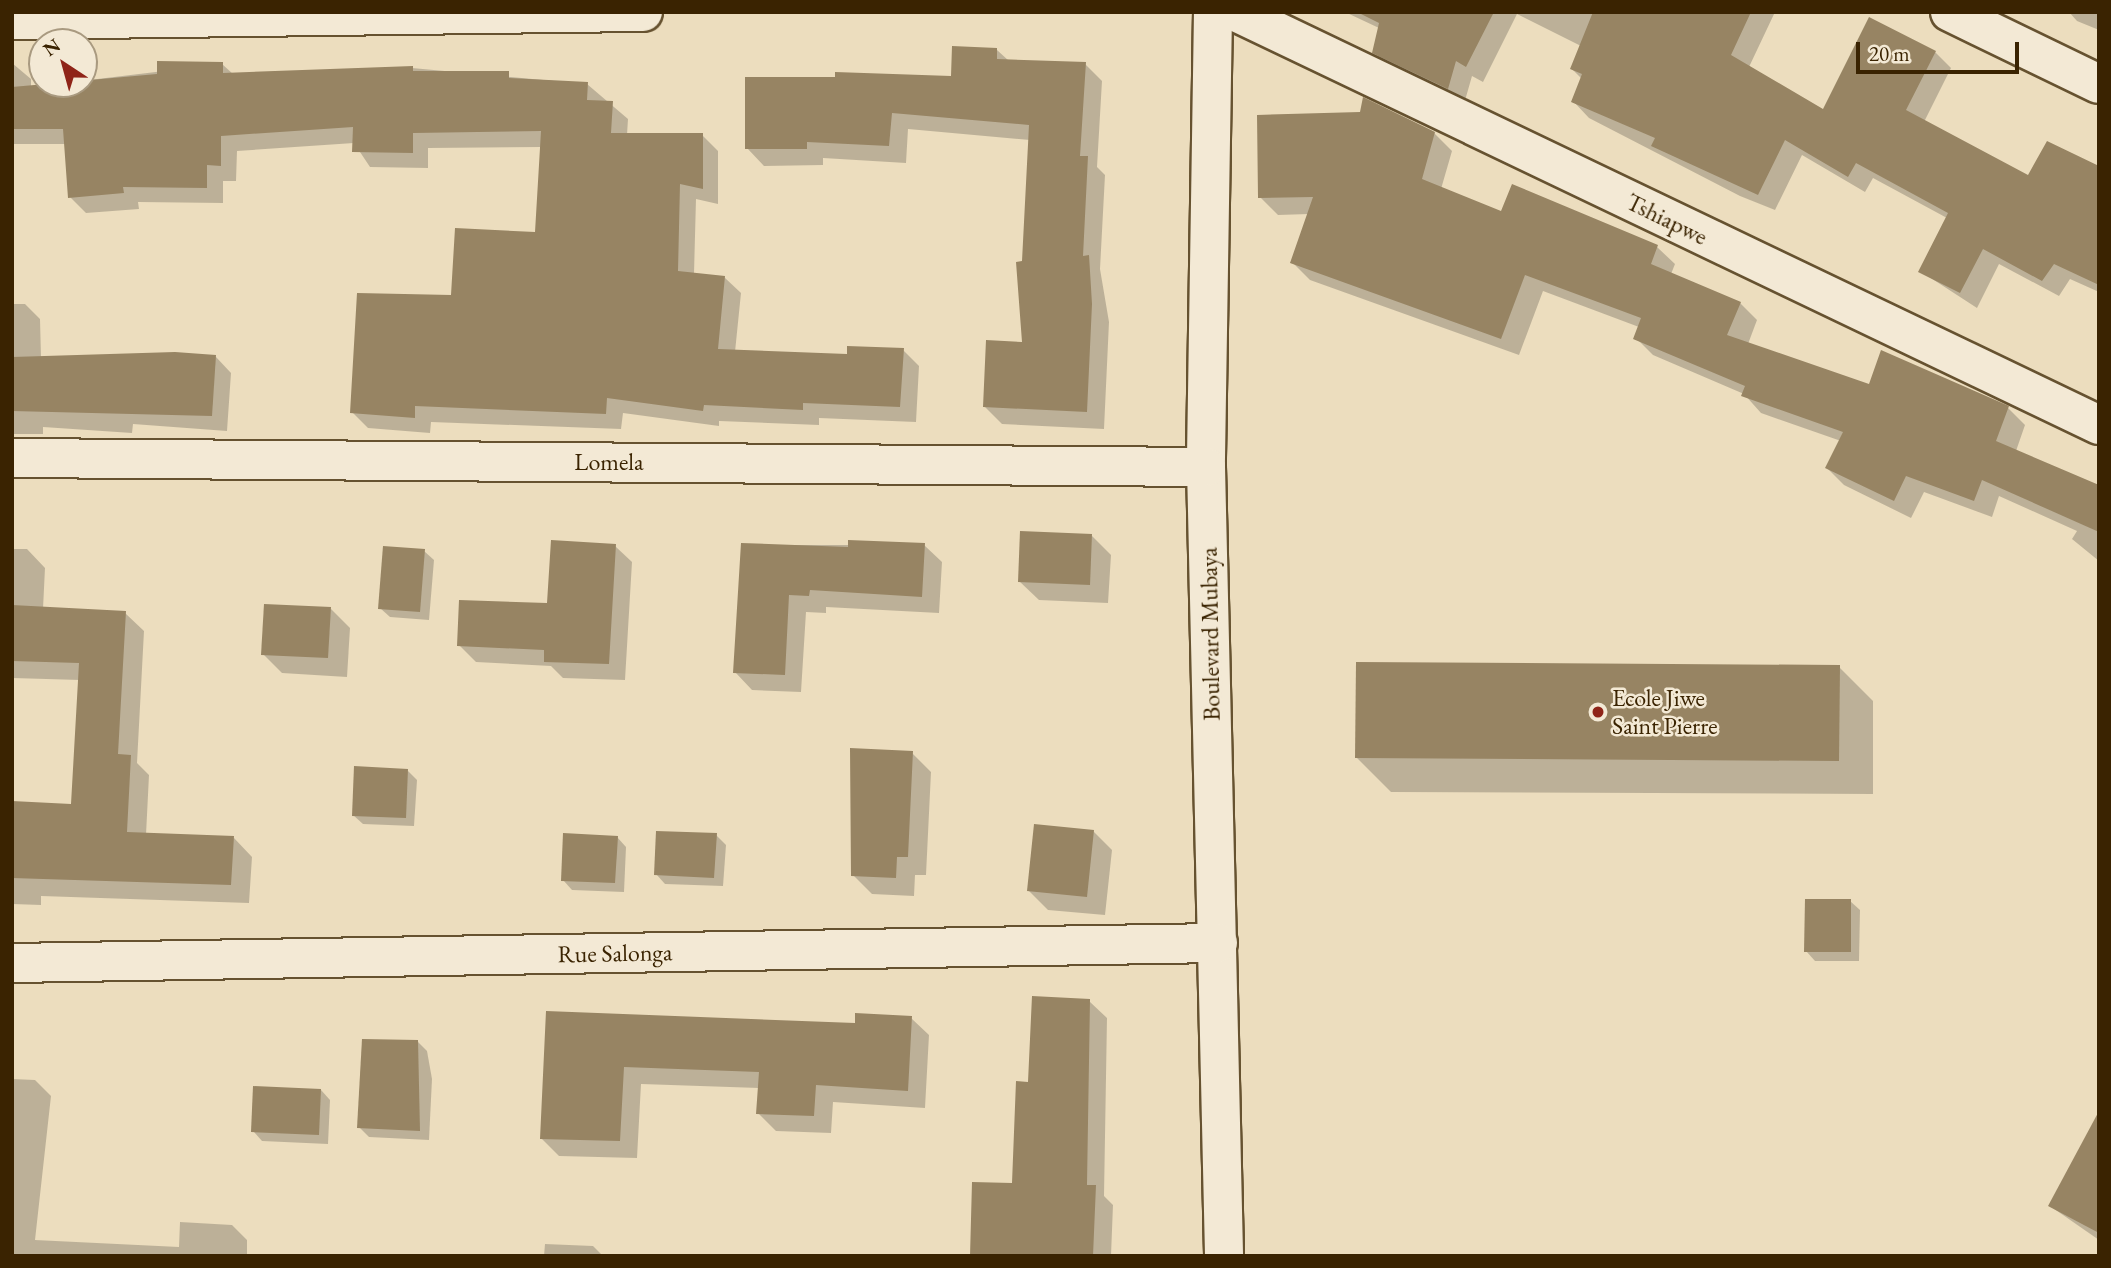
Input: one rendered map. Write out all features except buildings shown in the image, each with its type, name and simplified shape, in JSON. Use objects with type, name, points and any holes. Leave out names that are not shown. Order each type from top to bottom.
[{"type":"street","points":[[12,20],[643,12]]},
{"type":"street","name":"Boulevard Mubaya","points":[[1213,12],[1206,467],[1224,1256]]},
{"type":"street","name":"Tshiapwe","points":[[1236,12],[2099,425]]},
{"type":"street","points":[[1950,12],[2099,84]]},
{"type":"street","name":"Lomela","points":[[12,458],[1206,467]]},
{"type":"street","name":"Rue Salonga","points":[[12,963],[1217,943]]},
{"type":"place","name":"Ecole Jiwe Saint Pierre","points":[[1598,712]]}]
